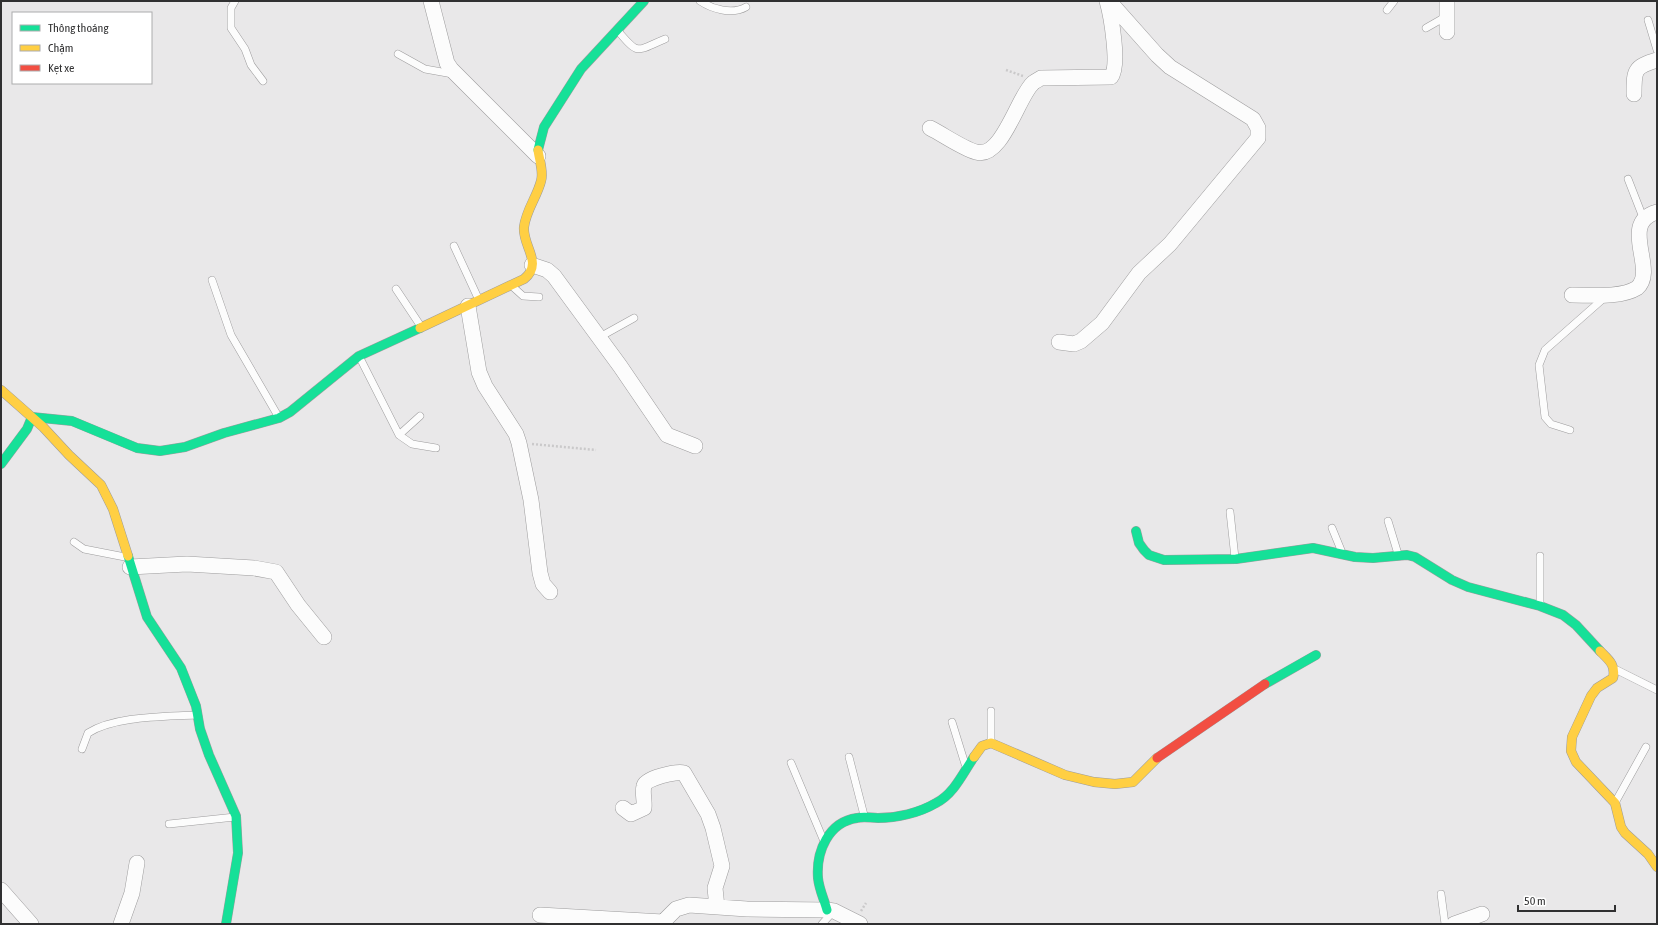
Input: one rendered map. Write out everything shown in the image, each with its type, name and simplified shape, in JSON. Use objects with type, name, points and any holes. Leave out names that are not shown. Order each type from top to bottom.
[{"type":"street","points":[[431,1],[447,63],[455,74],[538,156]]},
{"type":"street","points":[[32,417],[72,421],[137,448],[160,451],[185,447],[224,433],[279,418],[290,412],[359,356],[422,328],[511,285],[530,274],[532,266],[524,229],[527,215],[542,179],[538,147],[544,127],[581,69],[644,1]]},
{"type":"street","points":[[930,128],[976,152],[985,153],[992,149],[1009,125],[1032,83],[1041,78],[1111,77],[1114,66],[1114,33],[1108,1]]},
{"type":"street","points":[[1059,342],[1074,344],[1102,323],[1139,273],[1170,244],[1258,138],[1258,128],[1253,119],[1170,67],[1157,55],[1108,1]]},
{"type":"street","points":[[1447,1],[1447,32]]},
{"type":"street","points":[[1634,94],[1634,78],[1636,70],[1643,64],[1657,60]]},
{"type":"street","points":[[1572,295],[1608,295],[1630,291],[1637,288],[1646,279],[1648,262],[1641,229],[1644,220],[1652,213],[1657,212]]},
{"type":"street","points":[[532,266],[547,270],[554,276],[624,372],[666,435],[695,446]]},
{"type":"street","points":[[473,303],[479,372],[485,386],[516,434],[519,443],[531,500],[540,574],[543,584],[550,592]]},
{"type":"street","points":[[1,390],[32,417],[101,485],[113,509],[147,617],[181,668],[198,714],[209,755],[236,816],[238,853],[226,924]]},
{"type":"street","points":[[1,464],[27,429],[32,417]]},
{"type":"street","points":[[1136,531],[1139,543],[1144,550],[1156,558],[1164,560],[1236,559],[1314,548],[1330,550],[1343,555],[1367,558],[1398,555],[1415,557],[1452,580],[1468,587],[1540,606],[1563,615],[1576,625],[1612,663],[1615,669],[1613,678],[1597,688],[1591,696],[1572,737],[1571,751],[1576,762],[1615,803],[1621,827],[1625,833],[1648,854],[1657,867]]},
{"type":"street","points":[[129,562],[254,568],[276,572],[298,605],[324,637]]},
{"type":"street","points":[[831,910],[820,891],[818,882],[820,853],[824,841],[838,825],[854,818],[891,817],[903,815],[942,800],[982,746],[991,743],[1071,778],[1121,784],[1133,782],[1150,763],[1270,681],[1316,655]]},
{"type":"street","points":[[623,808],[631,814],[644,808],[644,786],[648,780],[677,772],[684,773],[708,814],[713,828],[722,866],[715,888],[717,907]]},
{"type":"street","points":[[121,924],[132,893],[137,863]]},
{"type":"street","points":[[1,890],[31,924]]},
{"type":"street","points":[[540,915],[663,922],[676,909],[682,906],[695,905],[747,909],[831,910],[860,924]]},
{"type":"street","points":[[1454,924],[1482,914]]},
{"type":"lane","points":[[235,1],[231,8],[231,28],[245,49],[251,65],[263,81]]},
{"type":"lane","points":[[700,1],[707,6],[729,11],[735,11],[746,7]]},
{"type":"lane","points":[[1387,10],[1394,1]]},
{"type":"lane","points":[[1426,28],[1447,16]]},
{"type":"lane","points":[[1648,20],[1657,50]]},
{"type":"lane","points":[[617,30],[632,48],[637,50],[665,39]]},
{"type":"lane","points":[[398,54],[425,69],[455,74]]},
{"type":"lane","points":[[1628,179],[1644,220]]},
{"type":"lane","points":[[454,246],[473,303]]},
{"type":"lane","points":[[212,280],[231,335],[279,418]]},
{"type":"lane","points":[[511,285],[523,296],[539,297]]},
{"type":"lane","points":[[396,289],[422,328]]},
{"type":"lane","points":[[1570,430],[1551,424],[1545,417],[1540,373],[1541,357],[1545,350],[1608,295]]},
{"type":"lane","points":[[598,338],[634,318]]},
{"type":"lane","points":[[359,356],[399,435],[412,444],[436,448]]},
{"type":"lane","points":[[399,435],[420,416]]},
{"type":"lane","points":[[1230,512],[1236,559]]},
{"type":"lane","points":[[1388,521],[1398,555]]},
{"type":"lane","points":[[1332,528],[1343,555]]},
{"type":"lane","points":[[74,542],[84,549],[129,562]]},
{"type":"lane","points":[[1540,556],[1540,606]]},
{"type":"lane","points":[[1615,669],[1657,690]]},
{"type":"lane","points":[[991,711],[991,743]]},
{"type":"lane","points":[[82,749],[84,740],[88,733],[105,725],[130,720],[198,714]]},
{"type":"lane","points":[[952,722],[966,768]]},
{"type":"lane","points":[[1615,803],[1646,747]]},
{"type":"lane","points":[[849,757],[865,817]]},
{"type":"lane","points":[[791,763],[824,841]]},
{"type":"lane","points":[[170,824],[236,816]]},
{"type":"lane","points":[[1441,894],[1444,924]]},
{"type":"lane","points":[[822,924],[831,910]]},
{"type":"path","points":[[519,443],[596,450]]},
{"type":"traffic: fast","points":[[538,150],[544,127],[581,69],[644,1]]},
{"type":"traffic: fast","points":[[1,464],[27,429],[32,417],[72,421],[137,448],[160,451],[185,447],[224,433],[279,418],[290,412],[359,356],[420,328]]},
{"type":"traffic: fast","points":[[1136,531],[1139,543],[1144,550],[1149,555],[1164,560],[1236,559],[1313,548],[1355,557],[1373,558],[1407,555],[1415,557],[1452,580],[1468,587],[1540,606],[1563,615],[1576,625],[1600,651]]},
{"type":"traffic: fast","points":[[128,556],[147,617],[181,668],[196,706],[200,729],[209,755],[236,816],[238,853],[226,924]]},
{"type":"traffic: fast","points":[[1265,684],[1316,655]]},
{"type":"traffic: fast","points":[[827,910],[819,886],[818,868],[822,849],[831,832],[838,825],[857,818],[885,818],[900,816],[929,807],[942,799],[953,789],[974,757]]},
{"type":"traffic: slow","points":[[420,328],[524,279],[530,273],[532,261],[524,234],[524,227],[527,215],[542,177],[538,150]]},
{"type":"traffic: slow","points":[[1,390],[43,427],[69,455],[101,485],[113,509],[128,556]]},
{"type":"traffic: slow","points":[[1600,651],[1613,666],[1613,678],[1597,688],[1591,696],[1572,737],[1571,751],[1576,762],[1615,803],[1621,827],[1625,833],[1648,854],[1657,867]]},
{"type":"traffic: slow","points":[[974,757],[982,746],[991,743],[1065,775],[1094,782],[1115,784],[1133,782],[1157,758]]},
{"type":"traffic: jam","points":[[1157,758],[1265,684]]}]
